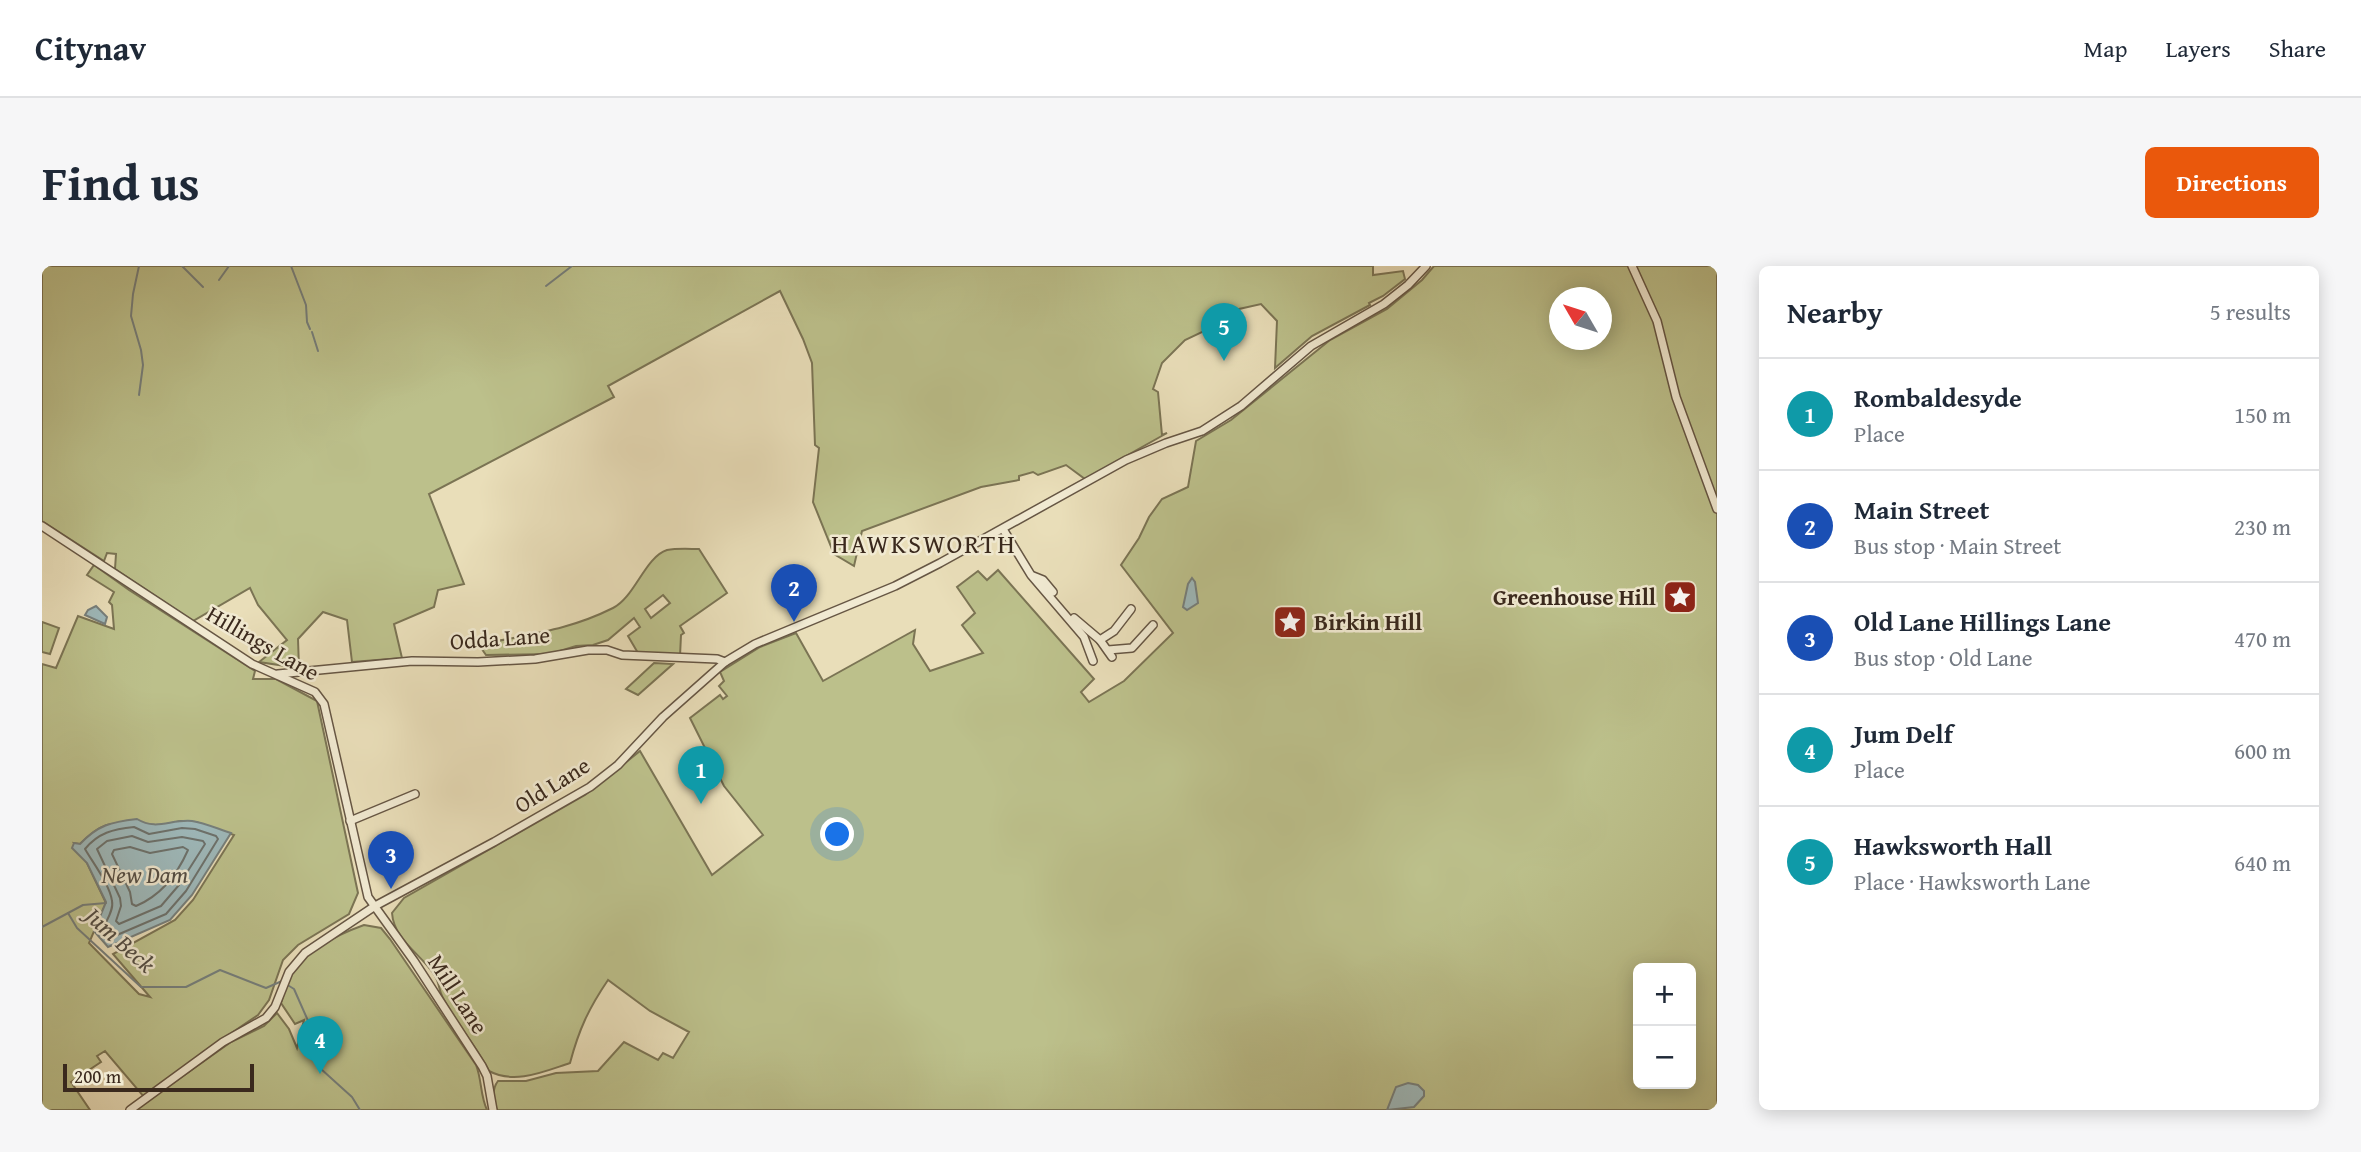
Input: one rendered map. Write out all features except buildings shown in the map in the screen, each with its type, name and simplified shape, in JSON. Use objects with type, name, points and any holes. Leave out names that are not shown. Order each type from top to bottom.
[{"type":"street","name":"Old Lane","points":[[130,1110],[223,1042],[266,1018],[275,1007],[295,961],[304,953],[375,906],[590,787],[618,765],[673,708],[725,662],[756,644],[895,586],[1126,460],[1202,431],[1223,419],[1311,346],[1384,304],[1426,266]]},
{"type":"street","points":[[1632,266],[1657,321],[1676,397],[1717,509]]},
{"type":"street","name":"Hillings Lane","points":[[42,526],[252,664],[315,692],[324,704],[365,887],[375,906]]},
{"type":"street","points":[[1003,529],[1031,575],[1084,637],[1093,661]]},
{"type":"street","points":[[1031,575],[1043,580],[1078,623],[1100,640],[1110,653],[1132,648],[1153,625]]},
{"type":"street","points":[[1100,640],[1114,631],[1131,609]]},
{"type":"street","name":"Odda Lane","points":[[275,674],[412,661],[535,659],[588,650],[607,650],[622,655],[717,659],[725,662]]},
{"type":"street","points":[[350,821],[415,794]]},
{"type":"street","name":"Mill Lane","points":[[375,906],[482,1066],[487,1076],[493,1110]]},
{"type":"green space","points":[[42,266],[1373,266],[1373,275],[1403,271],[1405,279],[1369,303],[1370,305],[1312,336],[1275,368],[1277,321],[1261,304],[1239,309],[1217,325],[1185,340],[1162,363],[1153,389],[1158,392],[1162,435],[1167,433],[1085,479],[1066,465],[1038,475],[1033,472],[1019,476],[1019,480],[981,487],[862,531],[854,566],[834,554],[813,502],[819,448],[815,445],[812,363],[780,291],[608,386],[614,397],[429,494],[464,584],[438,590],[434,607],[394,624],[402,658],[352,662],[347,620],[323,612],[298,639],[299,668],[259,662],[287,640],[258,605],[250,588],[193,621],[115,569],[116,554],[107,553],[104,561],[42,521]]},
{"type":"green space","points":[[1434,266],[1717,266],[1717,1110],[497,1110],[493,1095],[498,1081],[526,1081],[556,1073],[598,1071],[624,1042],[658,1060],[663,1053],[673,1058],[689,1032],[650,1011],[608,980],[585,1019],[570,1063],[519,1077],[489,1071],[447,1006],[430,968],[398,932],[392,913],[404,898],[585,795],[640,751],[712,875],[763,835],[724,786],[690,718],[720,695],[723,699],[727,696],[719,686],[724,681],[720,672],[760,647],[796,633],[823,681],[915,630],[913,644],[930,671],[983,653],[962,625],[975,613],[957,587],[978,571],[987,580],[998,570],[1094,679],[1081,692],[1089,702],[1124,681],[1173,633],[1121,565],[1162,499],[1188,487],[1196,441],[1231,420],[1330,340],[1387,309],[1422,280]]},
{"type":"green space","points":[[671,549],[699,549],[727,593],[680,626],[684,633],[681,635],[680,656],[638,653],[628,636],[640,627],[634,618],[608,640],[550,654],[486,655],[479,645],[547,631],[596,616],[621,603],[659,554]],"holes":[[[663,595],[670,603],[651,618],[645,609]]]},
{"type":"green space","points":[[94,565],[255,671],[253,679],[276,679],[317,701],[358,893],[349,914],[298,945],[283,960],[269,1000],[258,1015],[144,1097],[105,1051],[97,1056],[101,1062],[71,1082],[90,1110],[42,1110],[42,664],[56,668],[78,616],[114,629],[112,605],[109,602],[114,592],[87,575]],"holes":[[[181,821],[196,822],[234,835],[193,900],[175,920],[113,954],[150,997],[139,994],[89,943],[106,903],[74,843],[80,844],[98,829],[111,824],[151,826]]]},
{"type":"green space","points":[[42,622],[59,628],[50,654],[42,652]]},
{"type":"green space","points":[[654,663],[673,664],[638,695],[626,689]]},
{"type":"green space","points":[[364,925],[381,928],[390,939],[476,1065],[487,1110],[135,1110],[231,1042],[264,1026],[277,1013],[289,1029],[297,1048],[304,1020],[295,1024],[281,1003],[291,975],[316,949]]},
{"type":"water","points":[[1192,578],[1198,603],[1187,610],[1183,607]]},
{"type":"water","points":[[96,606],[107,617],[105,624],[85,615]]},
{"type":"water","name":"New Dam","points":[[137,819],[151,824],[192,821],[231,833],[192,895],[170,920],[108,947],[94,931],[106,902],[87,863],[72,848],[74,843],[80,844],[106,826]]},
{"type":"water","points":[[1408,1083],[1418,1085],[1424,1091],[1424,1096],[1414,1107],[1387,1110],[1396,1087]]},
{"type":"waterway","points":[[139,266],[131,316],[143,365],[139,395]]},
{"type":"waterway","points":[[182,266],[203,287]]},
{"type":"waterway","points":[[219,280],[229,266]]},
{"type":"waterway","points":[[291,266],[306,305],[310,329]]},
{"type":"waterway","points":[[546,286],[572,266]]},
{"type":"waterway","points":[[312,332],[318,351]]},
{"type":"waterway","name":"Jum Beck","points":[[42,927],[83,905],[106,903]]},
{"type":"waterway","name":"Jum Beck","points":[[68,913],[77,928],[141,987],[186,987],[220,970],[266,988],[282,981]]},
{"type":"waterway","name":"Jum Beck","points":[[286,984],[294,989],[313,1032],[315,1057],[321,1069],[352,1097],[360,1110]]},
{"type":"place","name":"Hawksworth Hall","points":[[1224,361]]},
{"type":"place","name":"Greenhouse Hill","points":[[1680,597]]},
{"type":"place","name":"Main Street","points":[[794,622]]},
{"type":"place","name":"Birkin Hill","points":[[1290,622]]},
{"type":"place","name":"Rombaldesyde","points":[[701,804]]},
{"type":"place","name":"Old Lane Hillings Lane","points":[[391,889]]},
{"type":"place","name":"Jum Delf","points":[[320,1074]]},
{"type":"district","name":"HAWKSWORTH","points":[[924,544]]}]
